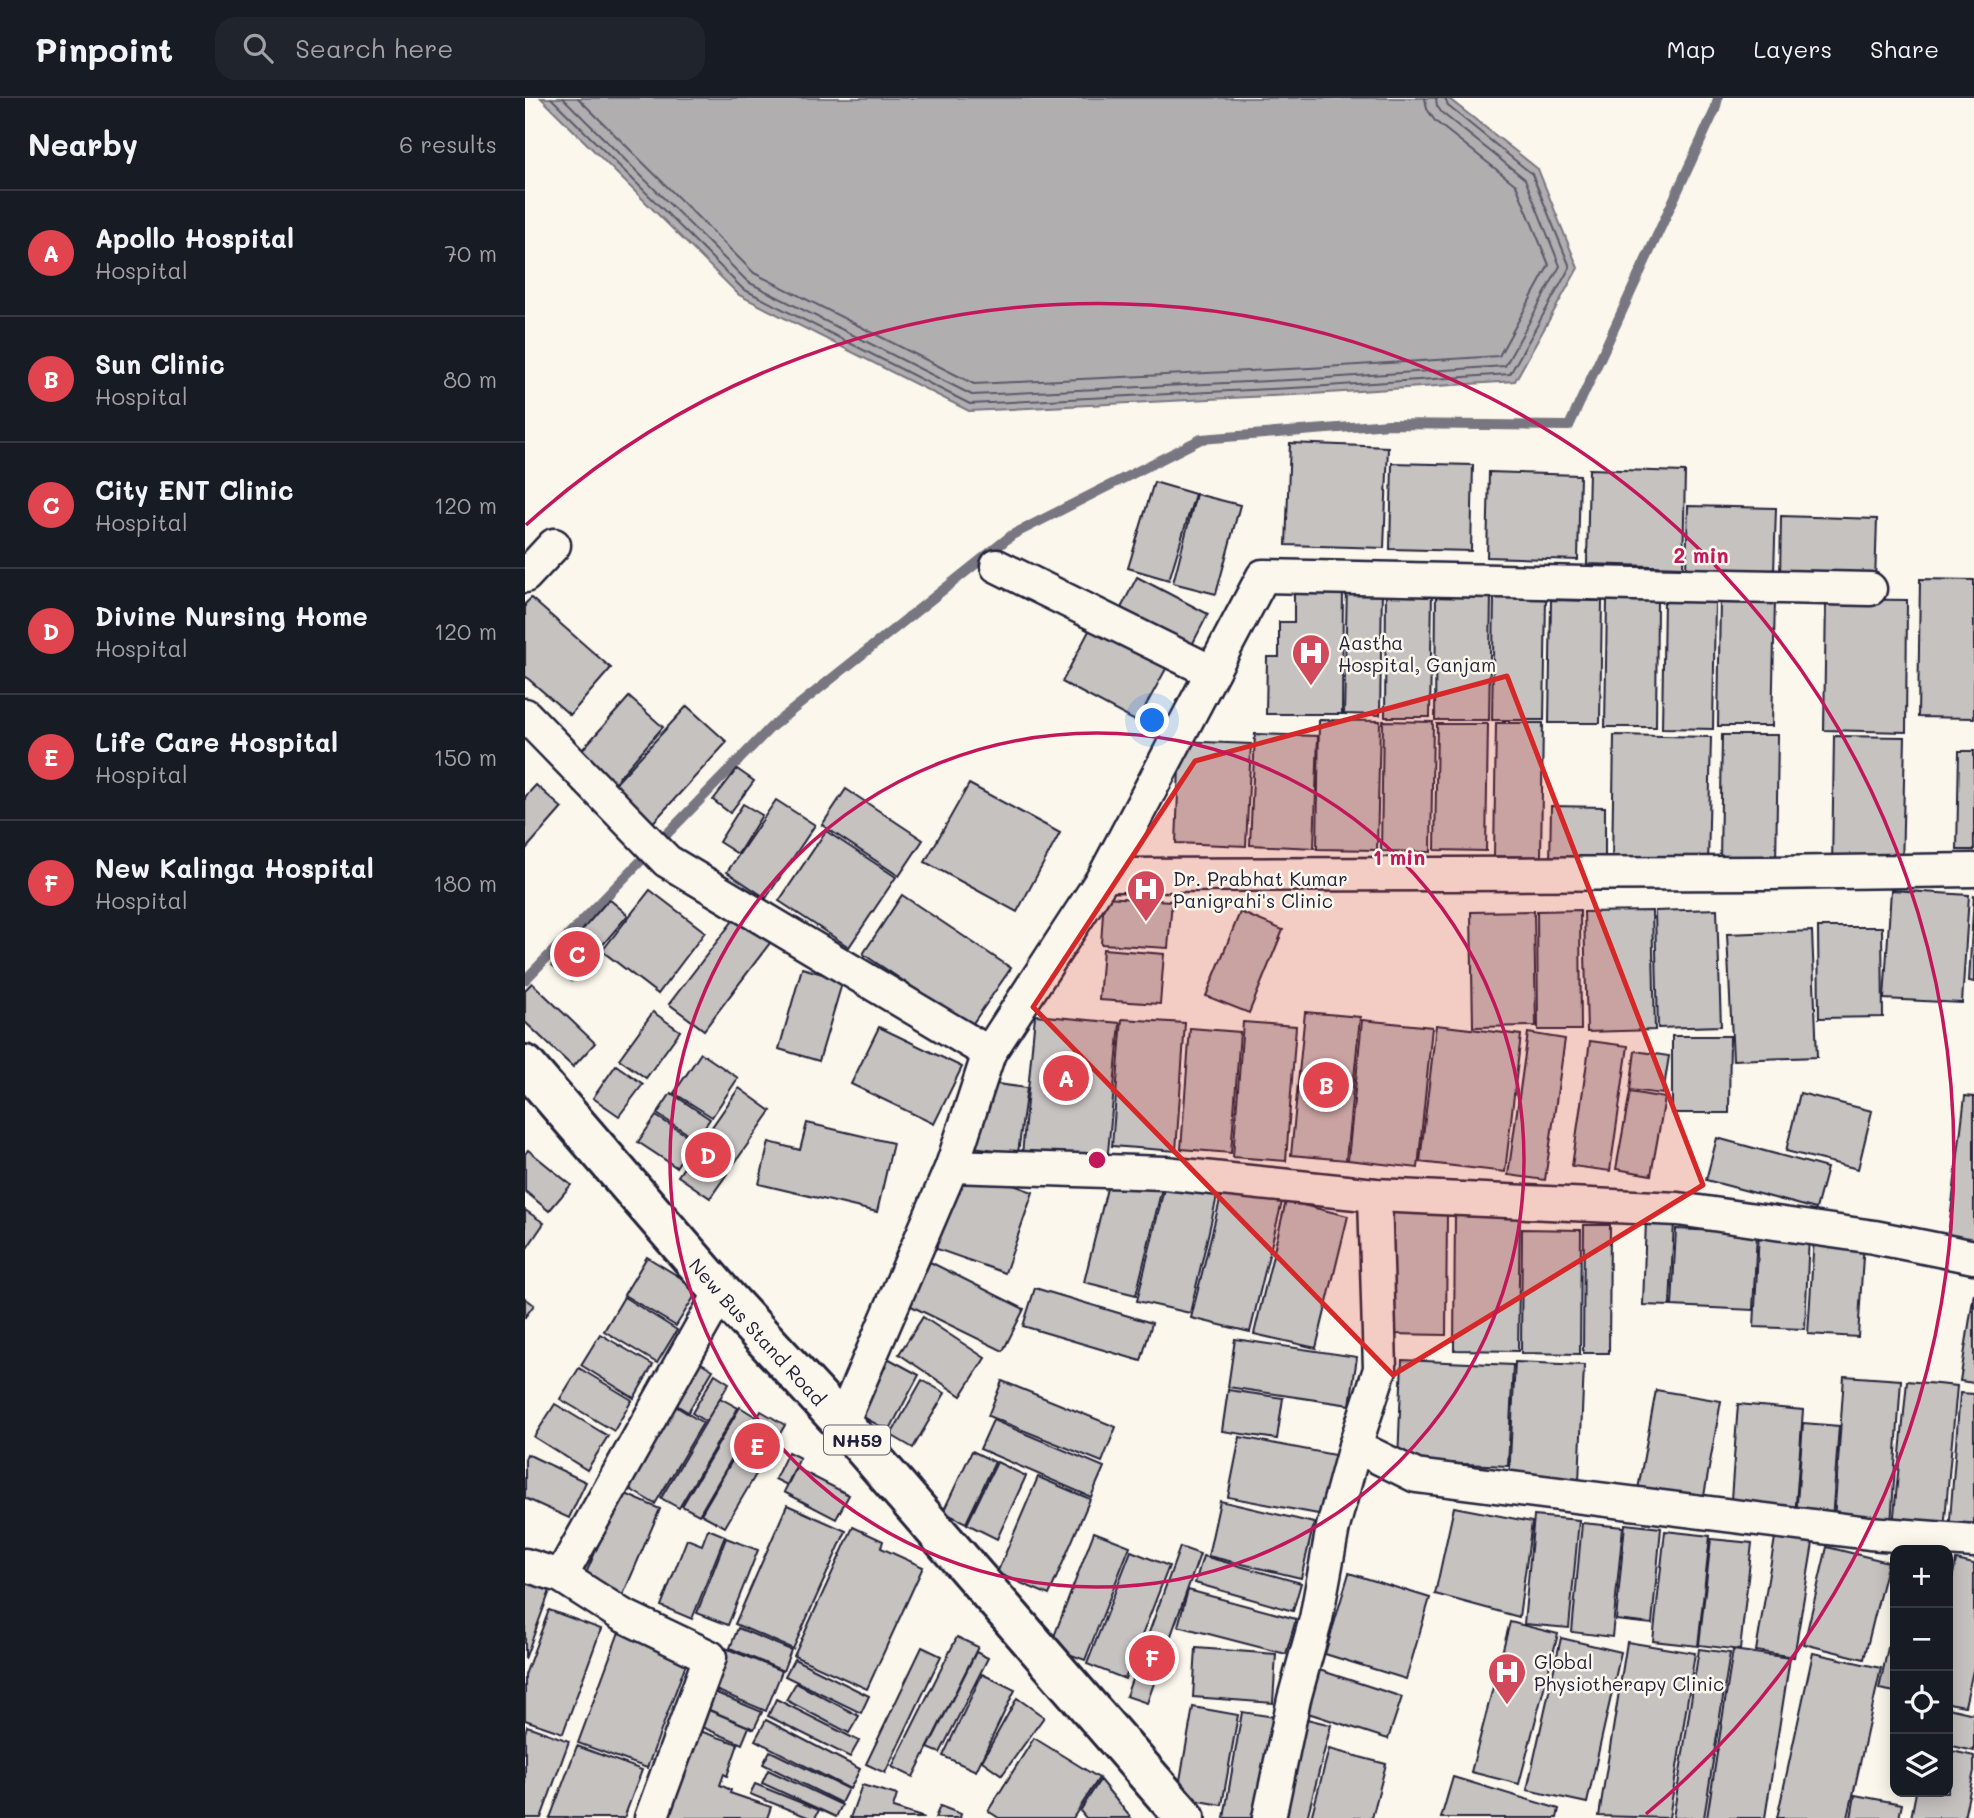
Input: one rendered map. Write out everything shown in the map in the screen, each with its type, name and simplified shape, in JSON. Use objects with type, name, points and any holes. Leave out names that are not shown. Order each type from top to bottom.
[{"type":"highway","name":"New Bus Stand Road","points":[[525,1065],[721,1292],[842,1423],[1185,1818]]},
{"type":"street","points":[[525,576],[554,545]]},
{"type":"street","points":[[997,566],[1212,673]]},
{"type":"street","points":[[842,1423],[952,1166],[989,1053],[1105,875],[1263,576],[1870,589]]},
{"type":"street","points":[[525,715],[667,861],[989,1053]]},
{"type":"street","points":[[1105,875],[1974,870]]},
{"type":"street","points":[[952,1166],[1165,1173],[1375,1195],[1678,1209],[1874,1237],[1974,1257]]},
{"type":"street","points":[[1269,1818],[1294,1699],[1316,1619],[1333,1527],[1380,1369],[1375,1195]]},
{"type":"street","points":[[561,1576],[721,1292]]},
{"type":"street","points":[[1355,1446],[1416,1476],[1869,1533],[1974,1541]]},
{"type":"street","points":[[525,1565],[561,1576],[622,1615],[709,1657],[650,1818]]},
{"type":"highlighted area","points":[[1507,676],[1703,1185],[1393,1375],[1033,1007],[1195,761]]},
{"type":"water","points":[[541,98],[1448,98],[1538,169],[1578,268],[1515,381],[969,411],[739,295]]},
{"type":"building","points":[[1290,443],[1388,447],[1384,548],[1286,545]]},
{"type":"building","points":[[1392,463],[1473,465],[1471,551],[1390,549]]},
{"type":"building","points":[[1589,469],[1685,472],[1683,567],[1587,564]]},
{"type":"building","points":[[1489,472],[1580,475],[1578,560],[1487,557]]},
{"type":"building","points":[[1154,482],[1195,494],[1169,580],[1128,568]]},
{"type":"building","points":[[1196,494],[1240,505],[1216,594],[1173,583]]},
{"type":"building","points":[[1688,506],[1776,508],[1774,573],[1686,570]]},
{"type":"building","points":[[1781,516],[1877,519],[1875,583],[1780,580]]},
{"type":"building","points":[[1137,577],[1208,614],[1192,645],[1121,608]]},
{"type":"building","points":[[1920,579],[1974,580],[1974,718],[1918,717]]},
{"type":"building","points":[[1294,584],[1343,585],[1342,714],[1266,714],[1267,657],[1279,657],[1279,622],[1294,622]]},
{"type":"building","points":[[1347,587],[1382,587],[1380,715],[1344,714]]},
{"type":"building","points":[[1386,590],[1432,591],[1430,717],[1385,717]]},
{"type":"building","points":[[1436,592],[1491,593],[1489,720],[1435,720]]},
{"type":"building","points":[[1494,596],[1546,597],[1544,720],[1492,720]]},
{"type":"building","points":[[531,598],[611,668],[570,715],[525,676],[525,604]]},
{"type":"building","points":[[1720,599],[1775,600],[1772,726],[1718,726]]},
{"type":"building","points":[[1826,599],[1907,600],[1906,732],[1824,730]]},
{"type":"building","points":[[1551,600],[1602,601],[1600,723],[1549,723]]},
{"type":"building","points":[[1607,600],[1657,601],[1656,727],[1605,727]]},
{"type":"building","points":[[1664,600],[1715,601],[1713,729],[1662,728]]},
{"type":"building","points":[[1091,627],[1167,667],[1137,722],[1062,682]]},
{"type":"building","points":[[629,697],[663,727],[609,789],[574,759]]},
{"type":"building","points":[[687,706],[727,742],[647,829],[607,793]]},
{"type":"building","points":[[1319,720],[1380,721],[1377,850],[1317,849]]},
{"type":"building","points":[[1383,721],[1433,722],[1431,852],[1381,851]]},
{"type":"building","points":[[1496,723],[1543,723],[1541,857],[1494,856]]},
{"type":"building","points":[[1437,724],[1488,724],[1486,851],[1435,850]]},
{"type":"building","points":[[1255,734],[1318,736],[1314,848],[1250,845]]},
{"type":"building","points":[[1614,735],[1711,737],[1708,866],[1612,865]]},
{"type":"building","points":[[1722,735],[1778,735],[1776,864],[1720,863]]},
{"type":"building","points":[[1834,736],[1905,737],[1902,870],[1832,869]]},
{"type":"building","points":[[1180,741],[1251,744],[1246,846],[1176,843]]},
{"type":"building","points":[[1959,751],[1974,751],[1974,850],[1957,850]]},
{"type":"building","points":[[737,769],[754,781],[730,813],[713,800]]},
{"type":"building","points":[[969,784],[1060,833],[1017,912],[925,862]]},
{"type":"building","points":[[536,785],[562,808],[525,850],[525,797]]},
{"type":"building","points":[[846,789],[923,840],[899,876],[822,825]]},
{"type":"building","points":[[776,800],[815,825],[766,898],[727,872]]},
{"type":"building","points":[[743,804],[762,815],[738,854],[719,842]]},
{"type":"building","points":[[1551,806],[1605,807],[1605,864],[1550,864]]},
{"type":"building","points":[[826,831],[896,877],[849,947],[779,901]]},
{"type":"building","points":[[650,890],[705,932],[658,994],[602,951]]},
{"type":"building","points":[[1891,890],[1969,895],[1962,1003],[1884,999]]},
{"type":"building","points":[[1974,894],[1974,982],[1969,981]]},
{"type":"building","points":[[902,895],[1011,968],[971,1026],[863,954]]},
{"type":"building","points":[[1104,897],[1172,901],[1168,948],[1101,944]]},
{"type":"building","points":[[609,899],[628,915],[572,981],[552,965]]},
{"type":"building","points":[[742,909],[776,935],[704,1030],[669,1004]]},
{"type":"building","points":[[1717,909],[1721,1026],[1658,1028],[1655,911]]},
{"type":"building","points":[[1580,910],[1581,1030],[1538,1030],[1537,911]]},
{"type":"building","points":[[1534,911],[1536,1026],[1473,1027],[1471,912]]},
{"type":"building","points":[[1652,911],[1655,1030],[1587,1032],[1584,912]]},
{"type":"building","points":[[1240,912],[1283,930],[1249,1013],[1206,996]]},
{"type":"building","points":[[1818,927],[1882,927],[1883,1017],[1819,1018]]},
{"type":"building","points":[[1812,931],[1817,1057],[1733,1060],[1727,934]]},
{"type":"building","points":[[1103,949],[1164,954],[1160,1004],[1099,1000]]},
{"type":"building","points":[[802,968],[843,980],[819,1061],[779,1049]]},
{"type":"building","points":[[532,983],[595,1043],[573,1067],[525,1022],[525,990]]},
{"type":"building","points":[[653,1012],[680,1031],[646,1078],[619,1059]]},
{"type":"building","points":[[1305,1012],[1360,1017],[1346,1160],[1291,1155]]},
{"type":"building","points":[[1035,1015],[1120,1023],[1107,1163],[1022,1155]]},
{"type":"building","points":[[1122,1019],[1185,1023],[1176,1151],[1112,1146]]},
{"type":"building","points":[[1362,1020],[1432,1027],[1418,1168],[1348,1160]]},
{"type":"building","points":[[1243,1022],[1296,1026],[1286,1161],[1233,1157]]},
{"type":"building","points":[[1436,1025],[1521,1035],[1505,1172],[1420,1162]]},
{"type":"building","points":[[879,1027],[962,1067],[934,1124],[851,1084]]},
{"type":"building","points":[[1190,1028],[1240,1032],[1231,1153],[1181,1149]]},
{"type":"building","points":[[1528,1033],[1565,1039],[1545,1180],[1508,1175]]},
{"type":"building","points":[[1672,1036],[1730,1036],[1729,1113],[1672,1113]]},
{"type":"building","points":[[1590,1041],[1628,1046],[1610,1171],[1572,1166]]},
{"type":"building","points":[[1635,1051],[1669,1056],[1663,1094],[1630,1090]]},
{"type":"building","points":[[701,1053],[738,1078],[712,1117],[674,1093]]},
{"type":"building","points":[[616,1065],[643,1084],[619,1116],[593,1098]]},
{"type":"building","points":[[982,1082],[1027,1088],[1018,1153],[973,1147]]},
{"type":"building","points":[[739,1088],[771,1111],[710,1198],[678,1176]]},
{"type":"building","points":[[1630,1092],[1665,1098],[1651,1175],[1616,1169]]},
{"type":"building","points":[[671,1093],[710,1119],[696,1139],[657,1114]]},
{"type":"building","points":[[1800,1093],[1872,1111],[1858,1169],[1786,1151]]},
{"type":"building","points":[[1965,1096],[1974,1097],[1974,1240],[1948,1237]]},
{"type":"building","points":[[656,1116],[694,1140],[676,1167],[638,1142]]},
{"type":"building","points":[[807,1123],[893,1143],[877,1212],[759,1184],[769,1142],[800,1150]]},
{"type":"building","points":[[1717,1138],[1827,1168],[1816,1209],[1706,1180]]},
{"type":"building","points":[[528,1150],[571,1185],[549,1211],[525,1191],[525,1154]]},
{"type":"building","points":[[964,1168],[1033,1192],[1005,1273],[934,1248]]},
{"type":"building","points":[[1111,1172],[1163,1184],[1136,1295],[1084,1282]]},
{"type":"building","points":[[1167,1176],[1219,1188],[1190,1313],[1137,1301]]},
{"type":"building","points":[[1223,1188],[1282,1202],[1250,1332],[1191,1318]]},
{"type":"building","points":[[1286,1201],[1348,1216],[1316,1348],[1254,1334]]},
{"type":"building","points":[[1455,1209],[1520,1210],[1518,1351],[1454,1350]]},
{"type":"building","points":[[525,1210],[544,1223],[525,1251]]},
{"type":"building","points":[[1390,1210],[1447,1211],[1446,1335],[1388,1334]]},
{"type":"building","points":[[1646,1220],[1674,1221],[1670,1306],[1643,1305]]},
{"type":"building","points":[[1584,1225],[1610,1225],[1609,1353],[1583,1353]]},
{"type":"building","points":[[1522,1229],[1581,1230],[1580,1354],[1521,1353]]},
{"type":"building","points":[[1676,1229],[1757,1233],[1753,1310],[1672,1306]]},
{"type":"building","points":[[1759,1231],[1809,1234],[1805,1329],[1754,1327]]},
{"type":"building","points":[[1814,1237],[1864,1240],[1858,1337],[1808,1334]]},
{"type":"building","points":[[647,1257],[699,1289],[676,1326],[624,1295]]},
{"type":"building","points":[[930,1262],[1024,1309],[1003,1351],[909,1305]]},
{"type":"building","points":[[1035,1288],[1152,1323],[1141,1361],[1023,1326]]},
{"type":"building","points":[[1974,1293],[1974,1383],[1960,1381]]},
{"type":"building","points":[[624,1297],[677,1330],[657,1363],[604,1331]]},
{"type":"building","points":[[525,1298],[534,1305],[525,1317]]},
{"type":"building","points":[[923,1317],[985,1358],[961,1396],[899,1354]]},
{"type":"building","points":[[600,1334],[653,1365],[634,1398],[581,1365]]},
{"type":"building","points":[[1235,1339],[1357,1357],[1350,1405],[1228,1387]]},
{"type":"building","points":[[880,1354],[919,1375],[889,1431],[850,1410]]},
{"type":"building","points":[[1402,1360],[1513,1365],[1508,1466],[1398,1461]]},
{"type":"building","points":[[698,1361],[713,1370],[688,1412],[673,1403]]},
{"type":"building","points":[[1515,1362],[1584,1365],[1579,1482],[1509,1479]]},
{"type":"building","points":[[579,1368],[632,1400],[614,1431],[560,1399]]},
{"type":"building","points":[[715,1374],[729,1383],[706,1422],[692,1413]]},
{"type":"building","points":[[1844,1376],[1901,1380],[1891,1524],[1834,1520]]},
{"type":"building","points":[[922,1380],[945,1393],[913,1448],[891,1435]]},
{"type":"building","points":[[1002,1381],[1116,1427],[1102,1462],[988,1416]]},
{"type":"building","points":[[1907,1381],[1957,1386],[1944,1530],[1893,1526]]},
{"type":"building","points":[[1228,1390],[1283,1398],[1277,1439],[1222,1431]]},
{"type":"building","points":[[1656,1390],[1721,1401],[1702,1507],[1637,1495]]},
{"type":"building","points":[[1960,1393],[1974,1394],[1974,1534],[1949,1532]]},
{"type":"building","points":[[720,1398],[738,1408],[679,1508],[661,1498]]},
{"type":"building","points":[[555,1404],[608,1436],[587,1470],[534,1437]]},
{"type":"building","points":[[672,1404],[703,1423],[655,1504],[623,1485]]},
{"type":"building","points":[[1738,1404],[1803,1410],[1795,1517],[1730,1513]]},
{"type":"building","points":[[740,1407],[756,1417],[699,1515],[682,1506]]},
{"type":"building","points":[[761,1411],[785,1425],[725,1527],[701,1514]]},
{"type":"building","points":[[993,1420],[1104,1467],[1091,1497],[980,1449]]},
{"type":"building","points":[[1803,1423],[1839,1426],[1832,1520],[1796,1517]]},
{"type":"building","points":[[1240,1437],[1340,1456],[1329,1516],[1228,1497]]},
{"type":"building","points":[[972,1451],[995,1462],[966,1523],[943,1512]]},
{"type":"building","points":[[788,1452],[800,1458],[787,1485],[775,1479]]},
{"type":"building","points":[[527,1454],[586,1482],[569,1518],[525,1498]]},
{"type":"building","points":[[997,1462],[1026,1476],[997,1539],[967,1524]]},
{"type":"building","points":[[796,1468],[849,1495],[836,1519],[784,1492]]},
{"type":"building","points":[[1038,1477],[1090,1499],[1049,1595],[997,1573]]},
{"type":"building","points":[[621,1492],[660,1509],[623,1595],[584,1578]]},
{"type":"building","points":[[1220,1501],[1314,1523],[1301,1578],[1208,1556]]},
{"type":"building","points":[[787,1505],[846,1531],[793,1649],[735,1624]]},
{"type":"building","points":[[1454,1507],[1532,1522],[1519,1617],[1435,1594]]},
{"type":"building","points":[[1534,1516],[1579,1520],[1569,1628],[1524,1624]]},
{"type":"building","points":[[1582,1523],[1623,1527],[1612,1637],[1572,1632]]},
{"type":"building","points":[[1625,1524],[1661,1528],[1652,1624],[1616,1620]]},
{"type":"building","points":[[1777,1526],[1815,1531],[1794,1657],[1756,1651]]},
{"type":"building","points":[[853,1527],[883,1541],[881,1548],[923,1567],[867,1689],[794,1656]]},
{"type":"building","points":[[708,1529],[725,1536],[692,1619],[661,1606],[687,1539],[702,1545]]},
{"type":"building","points":[[1665,1531],[1710,1536],[1698,1646],[1653,1641]]},
{"type":"building","points":[[1094,1532],[1130,1546],[1085,1660],[1050,1647]]},
{"type":"building","points":[[726,1538],[758,1550],[728,1625],[697,1613]]},
{"type":"building","points":[[1711,1539],[1752,1543],[1740,1650],[1699,1645]]},
{"type":"building","points":[[1180,1547],[1200,1554],[1147,1703],[1126,1696]]},
{"type":"building","points":[[1827,1547],[1888,1562],[1864,1659],[1804,1644]]},
{"type":"building","points":[[1131,1551],[1169,1566],[1125,1679],[1087,1664]]},
{"type":"building","points":[[1203,1556],[1301,1583],[1293,1611],[1195,1583]]},
{"type":"building","points":[[1956,1560],[1974,1564],[1974,1666],[1965,1706],[1953,1704],[1953,1575]]},
{"type":"building","points":[[1349,1573],[1430,1598],[1406,1679],[1325,1654]]},
{"type":"building","points":[[525,1574],[552,1585],[525,1659]]},
{"type":"building","points":[[1188,1590],[1296,1619],[1286,1654],[1178,1626]]},
{"type":"building","points":[[549,1610],[601,1629],[563,1733],[525,1720],[525,1675]]},
{"type":"building","points":[[1510,1622],[1558,1634],[1519,1784],[1471,1772]]},
{"type":"building","points":[[738,1628],[791,1650],[783,1671],[730,1648]]},
{"type":"building","points":[[619,1632],[688,1658],[647,1768],[578,1743]]},
{"type":"building","points":[[957,1637],[978,1647],[913,1777],[892,1767]]},
{"type":"building","points":[[1561,1638],[1621,1652],[1587,1803],[1527,1790]]},
{"type":"building","points":[[1890,1638],[1890,1691],[1879,1689]]},
{"type":"building","points":[[1627,1642],[1695,1653],[1669,1818],[1599,1816]]},
{"type":"building","points":[[723,1647],[782,1671],[766,1711],[706,1686]]},
{"type":"building","points":[[922,1647],[941,1656],[885,1773],[866,1764]]},
{"type":"building","points":[[1196,1648],[1276,1654],[1273,1703],[1193,1697]]},
{"type":"building","points":[[1699,1649],[1730,1653],[1704,1818],[1673,1818]]},
{"type":"building","points":[[1733,1650],[1790,1658],[1765,1818],[1707,1818]]},
{"type":"building","points":[[976,1652],[988,1658],[940,1753],[928,1748]]},
{"type":"building","points":[[1813,1653],[1881,1668],[1848,1818],[1777,1818]]},
{"type":"building","points":[[794,1659],[869,1696],[861,1713],[785,1676]]},
{"type":"building","points":[[1316,1669],[1402,1697],[1388,1739],[1302,1711]]},
{"type":"building","points":[[982,1674],[1015,1690],[976,1771],[943,1756]]},
{"type":"building","points":[[796,1683],[859,1716],[849,1733],[786,1700]]},
{"type":"building","points":[[707,1689],[762,1712],[754,1729],[700,1706]]},
{"type":"building","points":[[1017,1698],[1044,1717],[1002,1775],[982,1761]]},
{"type":"building","points":[[776,1699],[859,1741],[850,1757],[768,1716]]},
{"type":"building","points":[[699,1706],[749,1727],[742,1744],[692,1723]]},
{"type":"building","points":[[1193,1707],[1238,1715],[1222,1805],[1177,1797]]},
{"type":"building","points":[[1953,1709],[1974,1714],[1974,1751],[1953,1746]]},
{"type":"building","points":[[1242,1712],[1275,1717],[1259,1818],[1224,1818]]},
{"type":"building","points":[[1299,1717],[1331,1725],[1307,1818],[1273,1818]]},
{"type":"building","points":[[766,1720],[860,1769],[850,1789],[755,1740]]},
{"type":"building","points":[[527,1726],[569,1741],[541,1818],[525,1818]]},
{"type":"building","points":[[691,1728],[738,1744],[727,1776],[724,1774],[720,1785],[731,1790],[730,1793],[771,1807],[767,1818],[661,1818]]},
{"type":"building","points":[[1034,1738],[1099,1778],[1073,1818],[999,1818],[988,1811]]},
{"type":"building","points":[[577,1746],[642,1770],[624,1818],[550,1818]]},
{"type":"building","points":[[1329,1749],[1386,1764],[1372,1818],[1311,1818]]},
{"type":"building","points":[[770,1751],[848,1789],[841,1803],[763,1764]]},
{"type":"building","points":[[1953,1751],[1974,1756],[1974,1771],[1964,1818],[1911,1818],[1915,1797],[1953,1797]]},
{"type":"building","points":[[768,1770],[842,1805],[836,1817],[762,1783]]},
{"type":"building","points":[[1453,1777],[1559,1809],[1557,1818],[1441,1818]]},
{"type":"building","points":[[1100,1780],[1131,1818],[1086,1818],[1080,1811]]},
{"type":"building","points":[[755,1784],[819,1810],[815,1818],[810,1818],[750,1794]]},
{"type":"building","points":[[862,1785],[897,1795],[893,1808],[925,1818],[850,1818]]},
{"type":"building","points":[[1855,1795],[1902,1804],[1899,1818],[1851,1818]]},
{"type":"building","points":[[940,1806],[961,1814],[960,1818],[935,1818]]},
{"type":"waterway","points":[[525,980],[771,727],[1012,535],[1201,439],[1389,424],[1569,426],[1715,110],[1718,98]]},
{"type":"place","name":"Aastha Hospital, Ganjam","points":[[1311,687]]},
{"type":"place","name":"Dr. Prabhat Kumar Panigrahi's Clinic","points":[[1146,923]]},
{"type":"place","name":"City ENT Clinic","points":[[577,954]]},
{"type":"place","name":"Apollo Hospital","points":[[1066,1078]]},
{"type":"place","name":"Sun Clinic","points":[[1326,1085]]},
{"type":"place","name":"Divine Nursing Home","points":[[708,1155]]},
{"type":"place","name":"Life Care Hospital","points":[[757,1446]]},
{"type":"place","name":"New Kalinga Hospital","points":[[1152,1658]]},
{"type":"place","name":"Global Physiotherapy Clinic","points":[[1507,1706]]}]
